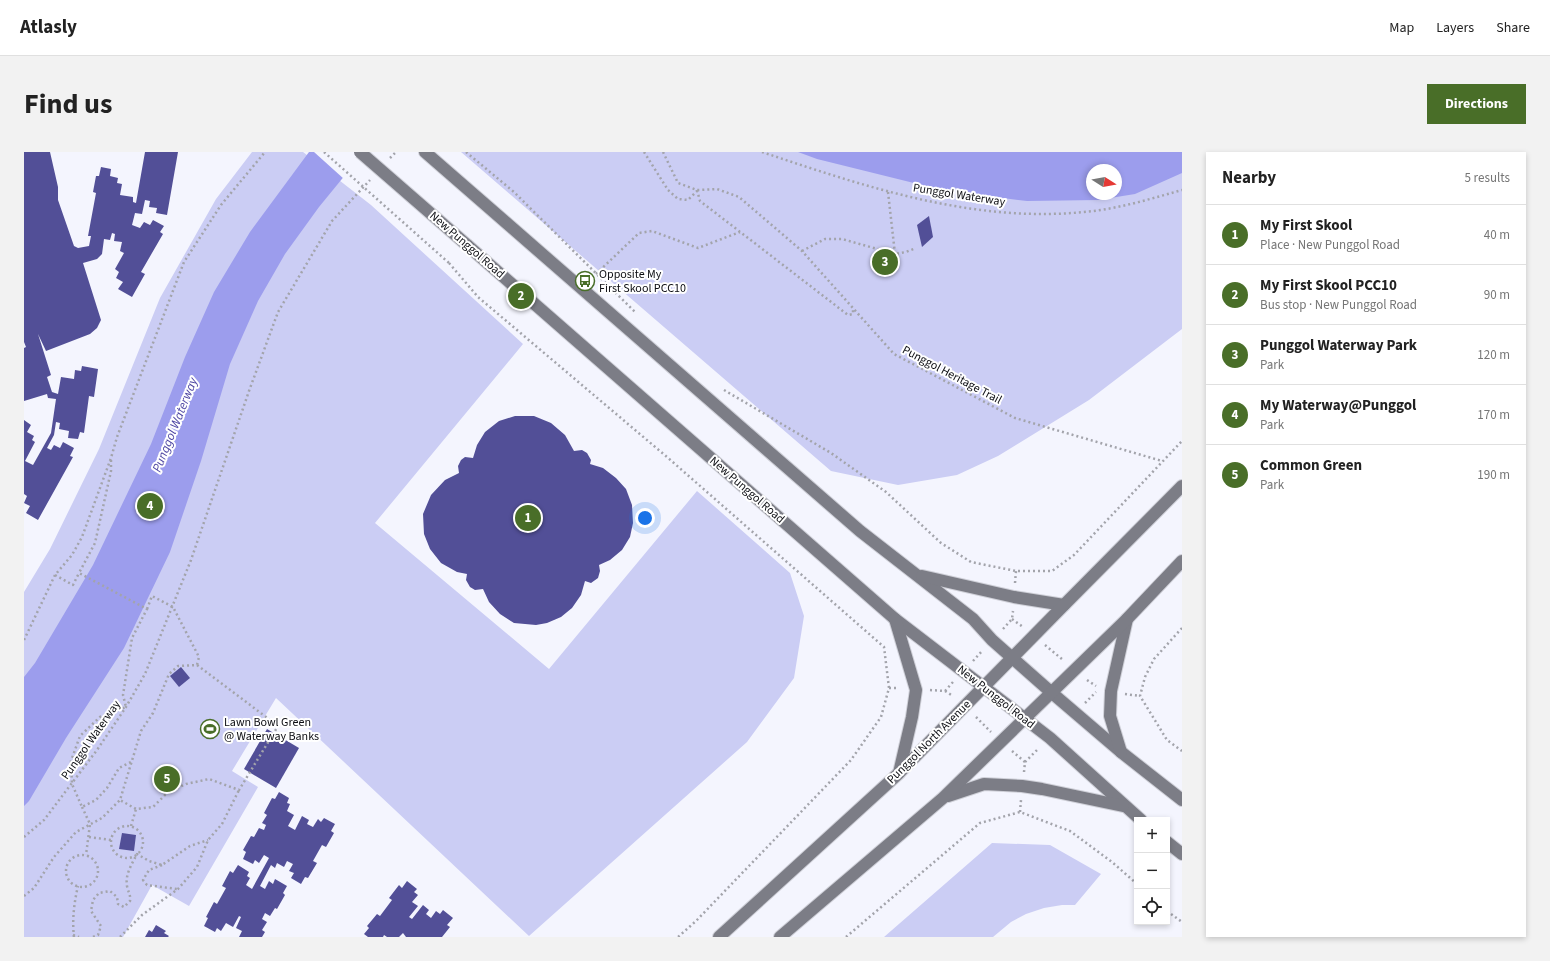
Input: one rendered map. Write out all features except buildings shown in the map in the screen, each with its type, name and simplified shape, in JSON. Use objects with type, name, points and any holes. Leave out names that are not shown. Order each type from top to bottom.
[{"type":"main road","name":"New Punggol Road","points":[[360,152],[895,619],[1050,738],[1137,817]]},
{"type":"main road","points":[[425,152],[495,211],[582,289],[854,526],[919,575],[973,619],[992,640],[1075,713],[1121,752],[1182,800]]},
{"type":"main road","name":"Punggol North Avenue","points":[[719,937],[898,774],[1182,486]]},
{"type":"main road","points":[[780,937],[943,798],[1127,619],[1182,561]]},
{"type":"main road","points":[[919,575],[1014,597],[1064,605]]},
{"type":"main road","points":[[895,619],[916,690],[912,718],[898,774]]},
{"type":"main road","points":[[1121,752],[1110,716],[1111,691],[1127,619]]},
{"type":"main road","points":[[943,798],[984,784],[1029,787],[1125,807]]},
{"type":"main road","points":[[1170,844],[1182,854]]},
{"type":"path","points":[[24,640],[55,575],[72,555],[82,537],[111,458],[117,437],[184,262],[221,205],[265,152]]},
{"type":"path","points":[[324,152],[449,263],[478,297],[667,457],[884,647],[889,688],[881,717],[851,760],[696,921],[678,937]]},
{"type":"path","points":[[385,163],[396,152]]},
{"type":"path","points":[[466,152],[514,192],[641,317]]},
{"type":"path","points":[[644,152],[668,190],[678,199],[688,200],[697,190]]},
{"type":"path","points":[[663,152],[678,183],[697,190]]},
{"type":"path","name":"Punggol Waterway","points":[[762,152],[888,192],[931,202],[986,211],[1037,214],[1084,212],[1129,205],[1182,190]]},
{"type":"path","name":"Punggol Waterway","points":[[24,837],[44,820],[72,784],[126,707],[145,674],[191,560],[249,391],[278,312],[332,221],[374,175]]},
{"type":"path","name":"Punggol Heritage Trail","points":[[697,190],[717,189],[739,197],[802,251],[894,354],[1015,418],[1163,461]]},
{"type":"path","points":[[697,190],[700,201],[848,315],[853,314],[853,309]]},
{"type":"path","points":[[888,192],[895,254]]},
{"type":"path","points":[[596,274],[639,233],[652,231],[698,248],[740,232]]},
{"type":"path","points":[[802,251],[825,239],[842,239],[895,254],[916,248]]},
{"type":"path","points":[[722,389],[831,453],[886,492],[941,543],[971,562],[1016,571],[1052,571],[1074,555],[1182,441]]},
{"type":"path","points":[[55,575],[73,585],[95,542],[111,471],[111,458]]},
{"type":"path","points":[[79,573],[147,609]]},
{"type":"path","points":[[86,855],[90,824],[72,784],[71,761],[80,736],[100,717],[126,707],[123,695],[132,638],[152,596],[173,606],[200,657],[196,666]]},
{"type":"path","points":[[1050,738],[1026,762],[1001,742],[965,706],[945,690],[1012,618],[1099,688],[1075,713]]},
{"type":"path","points":[[24,628],[28,630]]},
{"type":"path","points":[[1182,628],[1154,659],[1145,677],[1140,696],[1167,740],[1182,751]]},
{"type":"path","points":[[24,896],[34,888],[54,857],[76,832],[102,818],[120,800],[141,730],[153,713],[169,674],[178,666],[196,666],[278,726],[239,790],[222,824],[208,840],[197,867],[178,889],[142,914],[120,937]]},
{"type":"path","points":[[82,807],[96,800],[107,788],[119,768],[132,762]]},
{"type":"path","points":[[120,800],[136,809],[153,807],[168,792],[186,784],[209,779],[239,790]]},
{"type":"path","points":[[132,826],[136,809]]},
{"type":"path","points":[[846,937],[980,823],[1020,812],[1070,830],[1112,862],[1134,881]]},
{"type":"path","points":[[93,937],[98,935],[101,926],[91,911],[93,900],[99,893],[110,891],[116,897],[118,904],[124,907],[130,902],[131,896],[126,882],[130,867],[142,846],[142,836],[140,832],[132,826],[126,826],[116,830],[111,840],[112,846],[118,855],[128,858],[137,854]]},
{"type":"path","points":[[88,837],[111,840]]},
{"type":"path","points":[[178,889],[148,885],[143,880],[149,870],[162,865],[190,846],[208,840]]},
{"type":"path","points":[[81,854],[86,855],[95,861],[98,875],[92,883],[78,886],[72,884],[66,875],[68,864],[76,856],[81,854]]},
{"type":"path","points":[[137,854],[149,861],[162,865]]},
{"type":"path","points":[[78,886],[74,900],[74,936],[79,937]]},
{"type":"path","points":[[1170,913],[1182,922]]},
{"type":"shaded area","points":[[252,152],[303,152],[371,205],[523,344],[375,523],[549,669],[697,491],[790,573],[804,616],[794,678],[747,742],[529,936],[276,698],[232,771],[258,787],[189,906],[152,885],[123,937],[24,937],[24,592],[50,549],[99,449],[160,298],[216,199]]},
{"type":"shaded area","points":[[461,152],[1182,152],[1182,329],[1089,400],[998,456],[957,475],[898,485],[831,471]]},
{"type":"shaded area","points":[[992,843],[1050,845],[1101,874],[1075,905],[1062,905],[1044,908],[1026,914],[1011,922],[993,937],[884,937]]},
{"type":"water","points":[[309,152],[364,152],[319,207],[285,254],[258,301],[230,364],[201,461],[170,552],[124,648],[66,738],[29,801],[24,806],[24,677],[35,663],[93,565],[151,444],[185,357],[214,292],[250,232]]},
{"type":"water","points":[[798,152],[1182,152],[1182,173],[1135,194],[1122,196],[1122,164],[1086,164],[1086,200],[1098,200],[1027,201],[934,188],[817,159]]},
{"type":"pier","points":[[314,152],[366,152],[344,179]]},
{"type":"place","name":"Punggol Waterway Park","points":[[885,262]]},
{"type":"place","name":"Opposite My First Skool PCC10","points":[[585,281]]},
{"type":"place","name":"My First Skool PCC10","points":[[521,296]]},
{"type":"place","name":"My Waterway@Punggol","points":[[150,506]]},
{"type":"place","name":"My First Skool","points":[[528,518]]},
{"type":"place","name":"Lawn Bowl Green @ Waterway Banks","points":[[210,729]]},
{"type":"place","name":"Common Green","points":[[167,779]]}]
